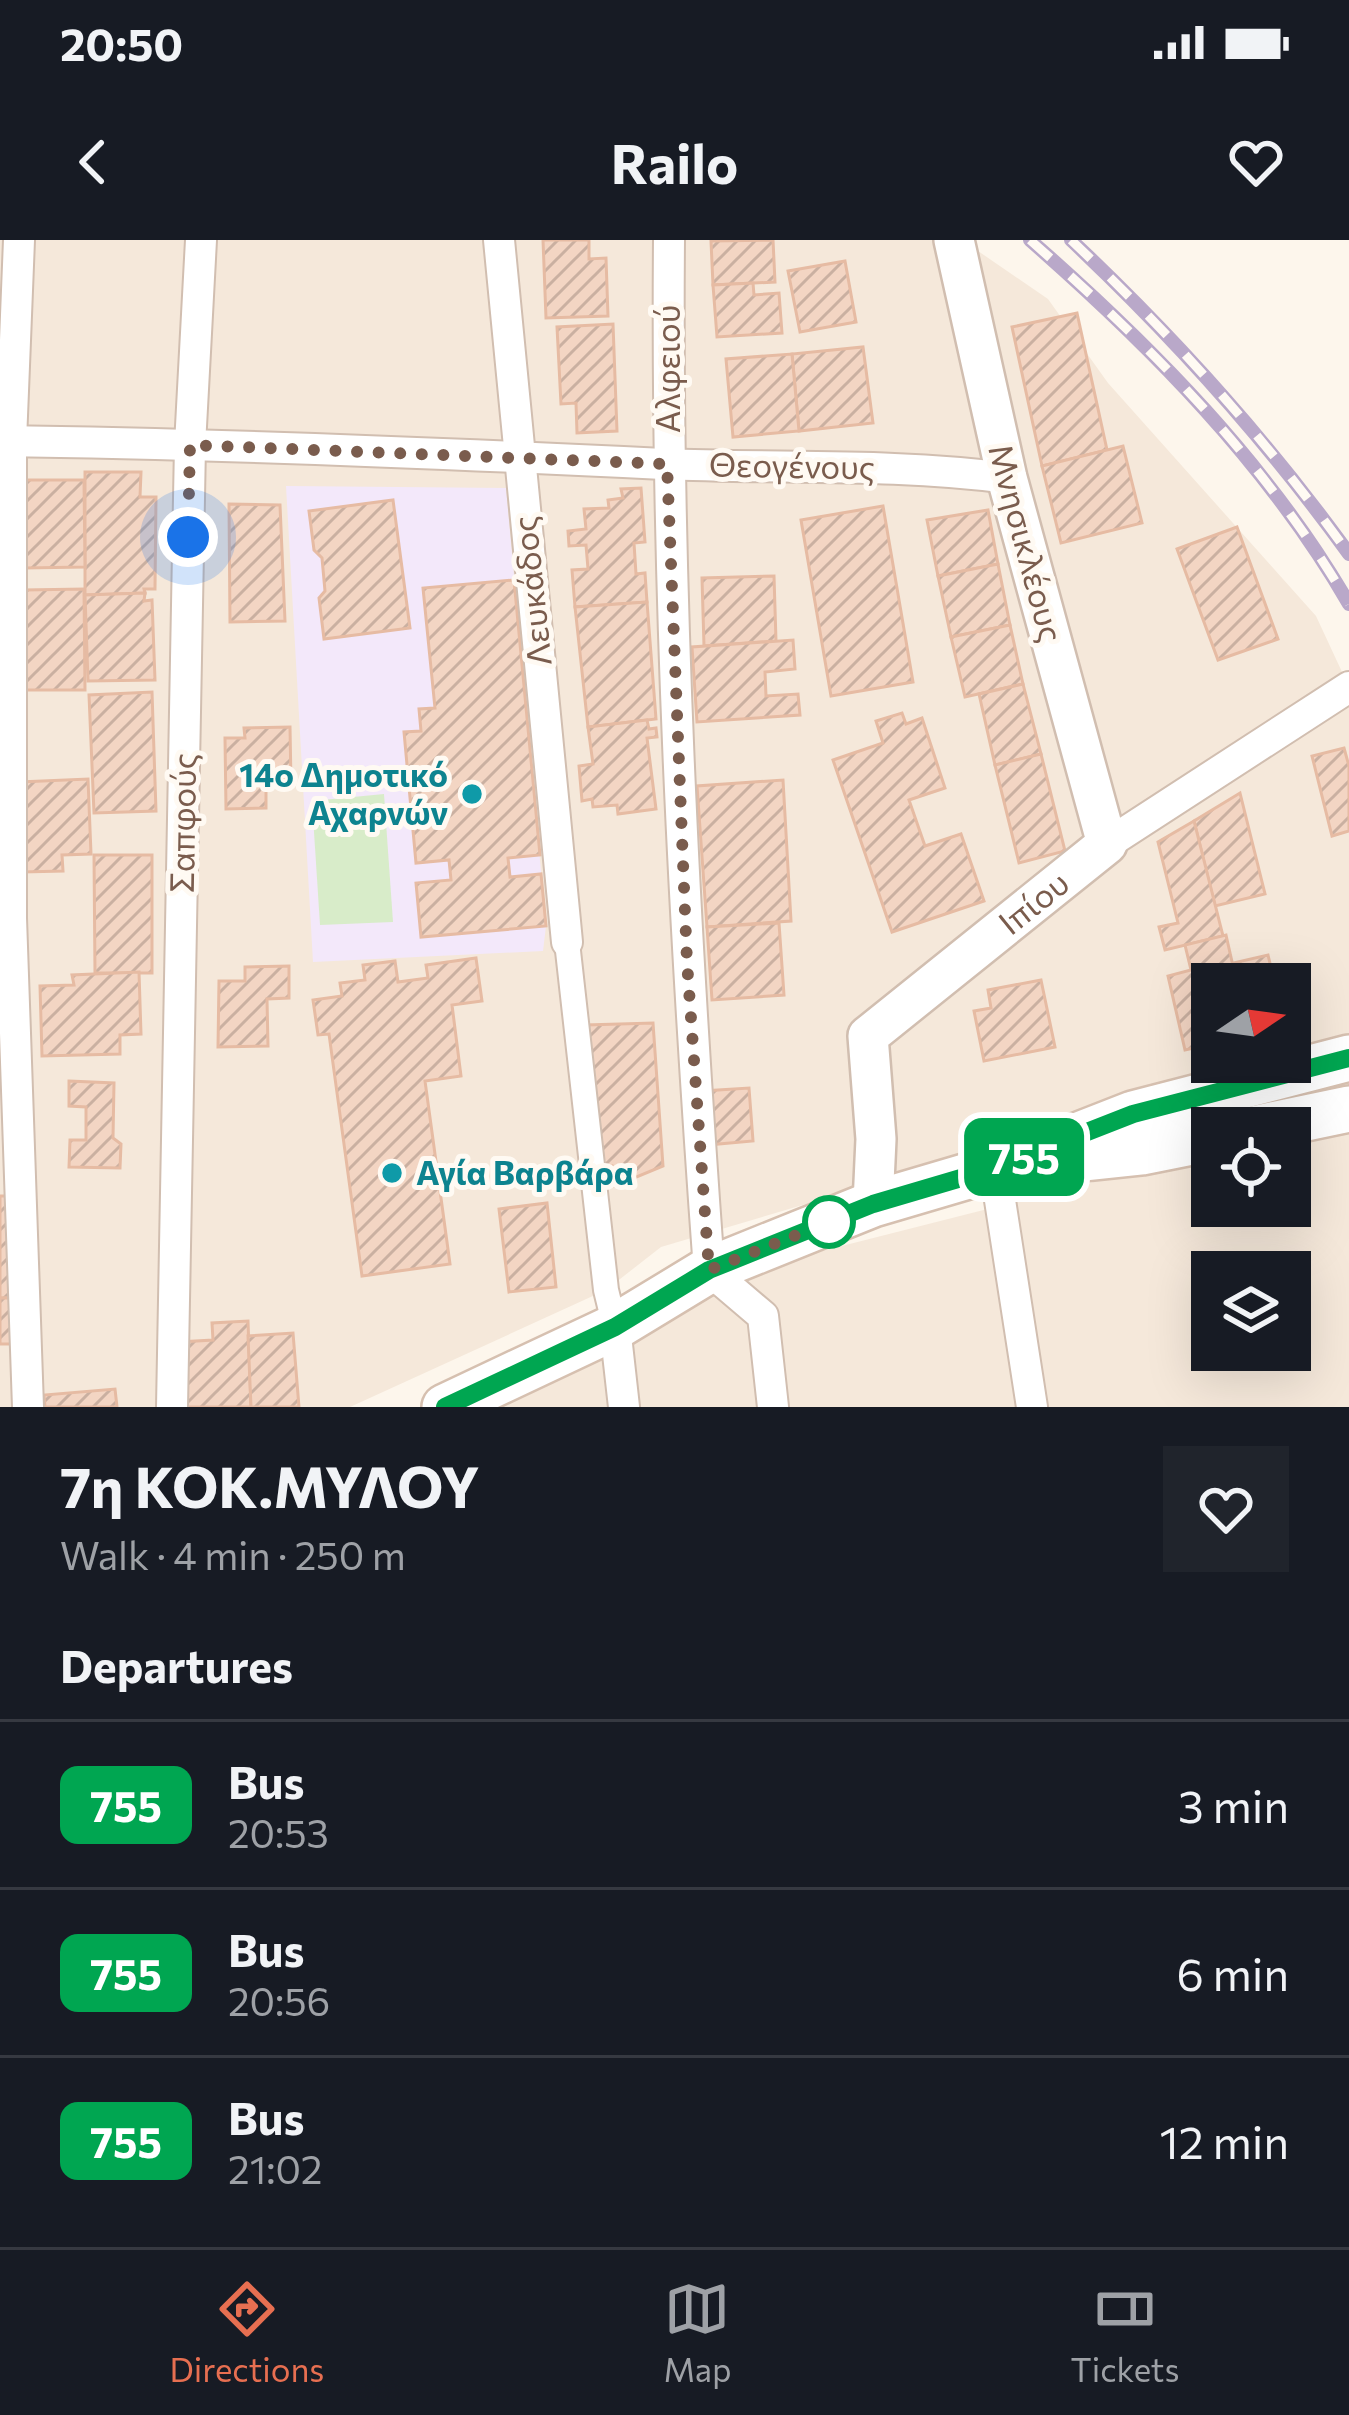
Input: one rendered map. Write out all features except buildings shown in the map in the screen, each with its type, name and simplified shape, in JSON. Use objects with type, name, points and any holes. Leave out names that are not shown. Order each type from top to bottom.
[{"type":"main road","points":[[445,1407],[615,1327],[709,1270],[873,1204],[995,1168],[1133,1114],[1349,1058]]},
{"type":"main road","points":[[1311,1117],[1349,1109]]},
{"type":"main road","points":[[995,1168],[1191,1142]]},
{"type":"street","points":[[19,240],[6,441],[11,918],[28,1407]]},
{"type":"street","name":"Σαπφούς","points":[[172,1407],[190,445],[201,240]]},
{"type":"street","name":"Λευκάδος","points":[[499,240],[567,942]]},
{"type":"street","name":"Αλφειού","points":[[669,240],[667,464],[687,962],[709,1270]]},
{"type":"street","name":"Μνησικλέους","points":[[954,240],[1007,478],[1107,844]]},
{"type":"street","name":"Θεογένους","points":[[6,441],[518,455],[667,464],[931,468],[1007,478]]},
{"type":"street","name":"Ιπίου","points":[[873,1204],[876,1139],[868,1036],[1107,844],[1349,687]]},
{"type":"street","points":[[567,942],[606,1290],[624,1407]]},
{"type":"street","points":[[995,1168],[1031,1407]]},
{"type":"street","points":[[709,1270],[763,1316],[773,1407]]},
{"type":"shaded area","points":[[0,240],[962,240],[1048,299],[1108,383],[1316,616],[1349,687],[1349,1043],[1311,1055],[1311,963],[1191,963],[1191,1083],[1215,1083],[661,1247],[606,1290],[350,1407],[0,1407]]},
{"type":"shaded area","points":[[286,486],[506,488],[546,926],[543,951],[313,962]]},
{"type":"shaded area","points":[[1349,1117],[1349,1407],[483,1407],[739,1272],[1191,1157],[1191,1227],[1311,1227],[1311,1127]]},
{"type":"green space","points":[[384,794],[393,922],[320,925],[312,801]]},
{"type":"railway","points":[[1030,240],[1120,322],[1204,409],[1282,503],[1349,604]]},
{"type":"railway","points":[[1071,240],[1218,390],[1349,554]]},
{"type":"bus line","name":"755","points":[[445,1407],[615,1327],[709,1270],[873,1204],[995,1168],[1133,1114],[1349,1058]]},
{"type":"place","name":"14ο Δημοτικό Αχαρνών","points":[[472,794]]},
{"type":"place","name":"Αγία Βαρβάρα","points":[[392,1173]]},
{"type":"route","points":[[188,537],[190,445],[667,464],[687,962],[709,1270],[829,1222]]}]
